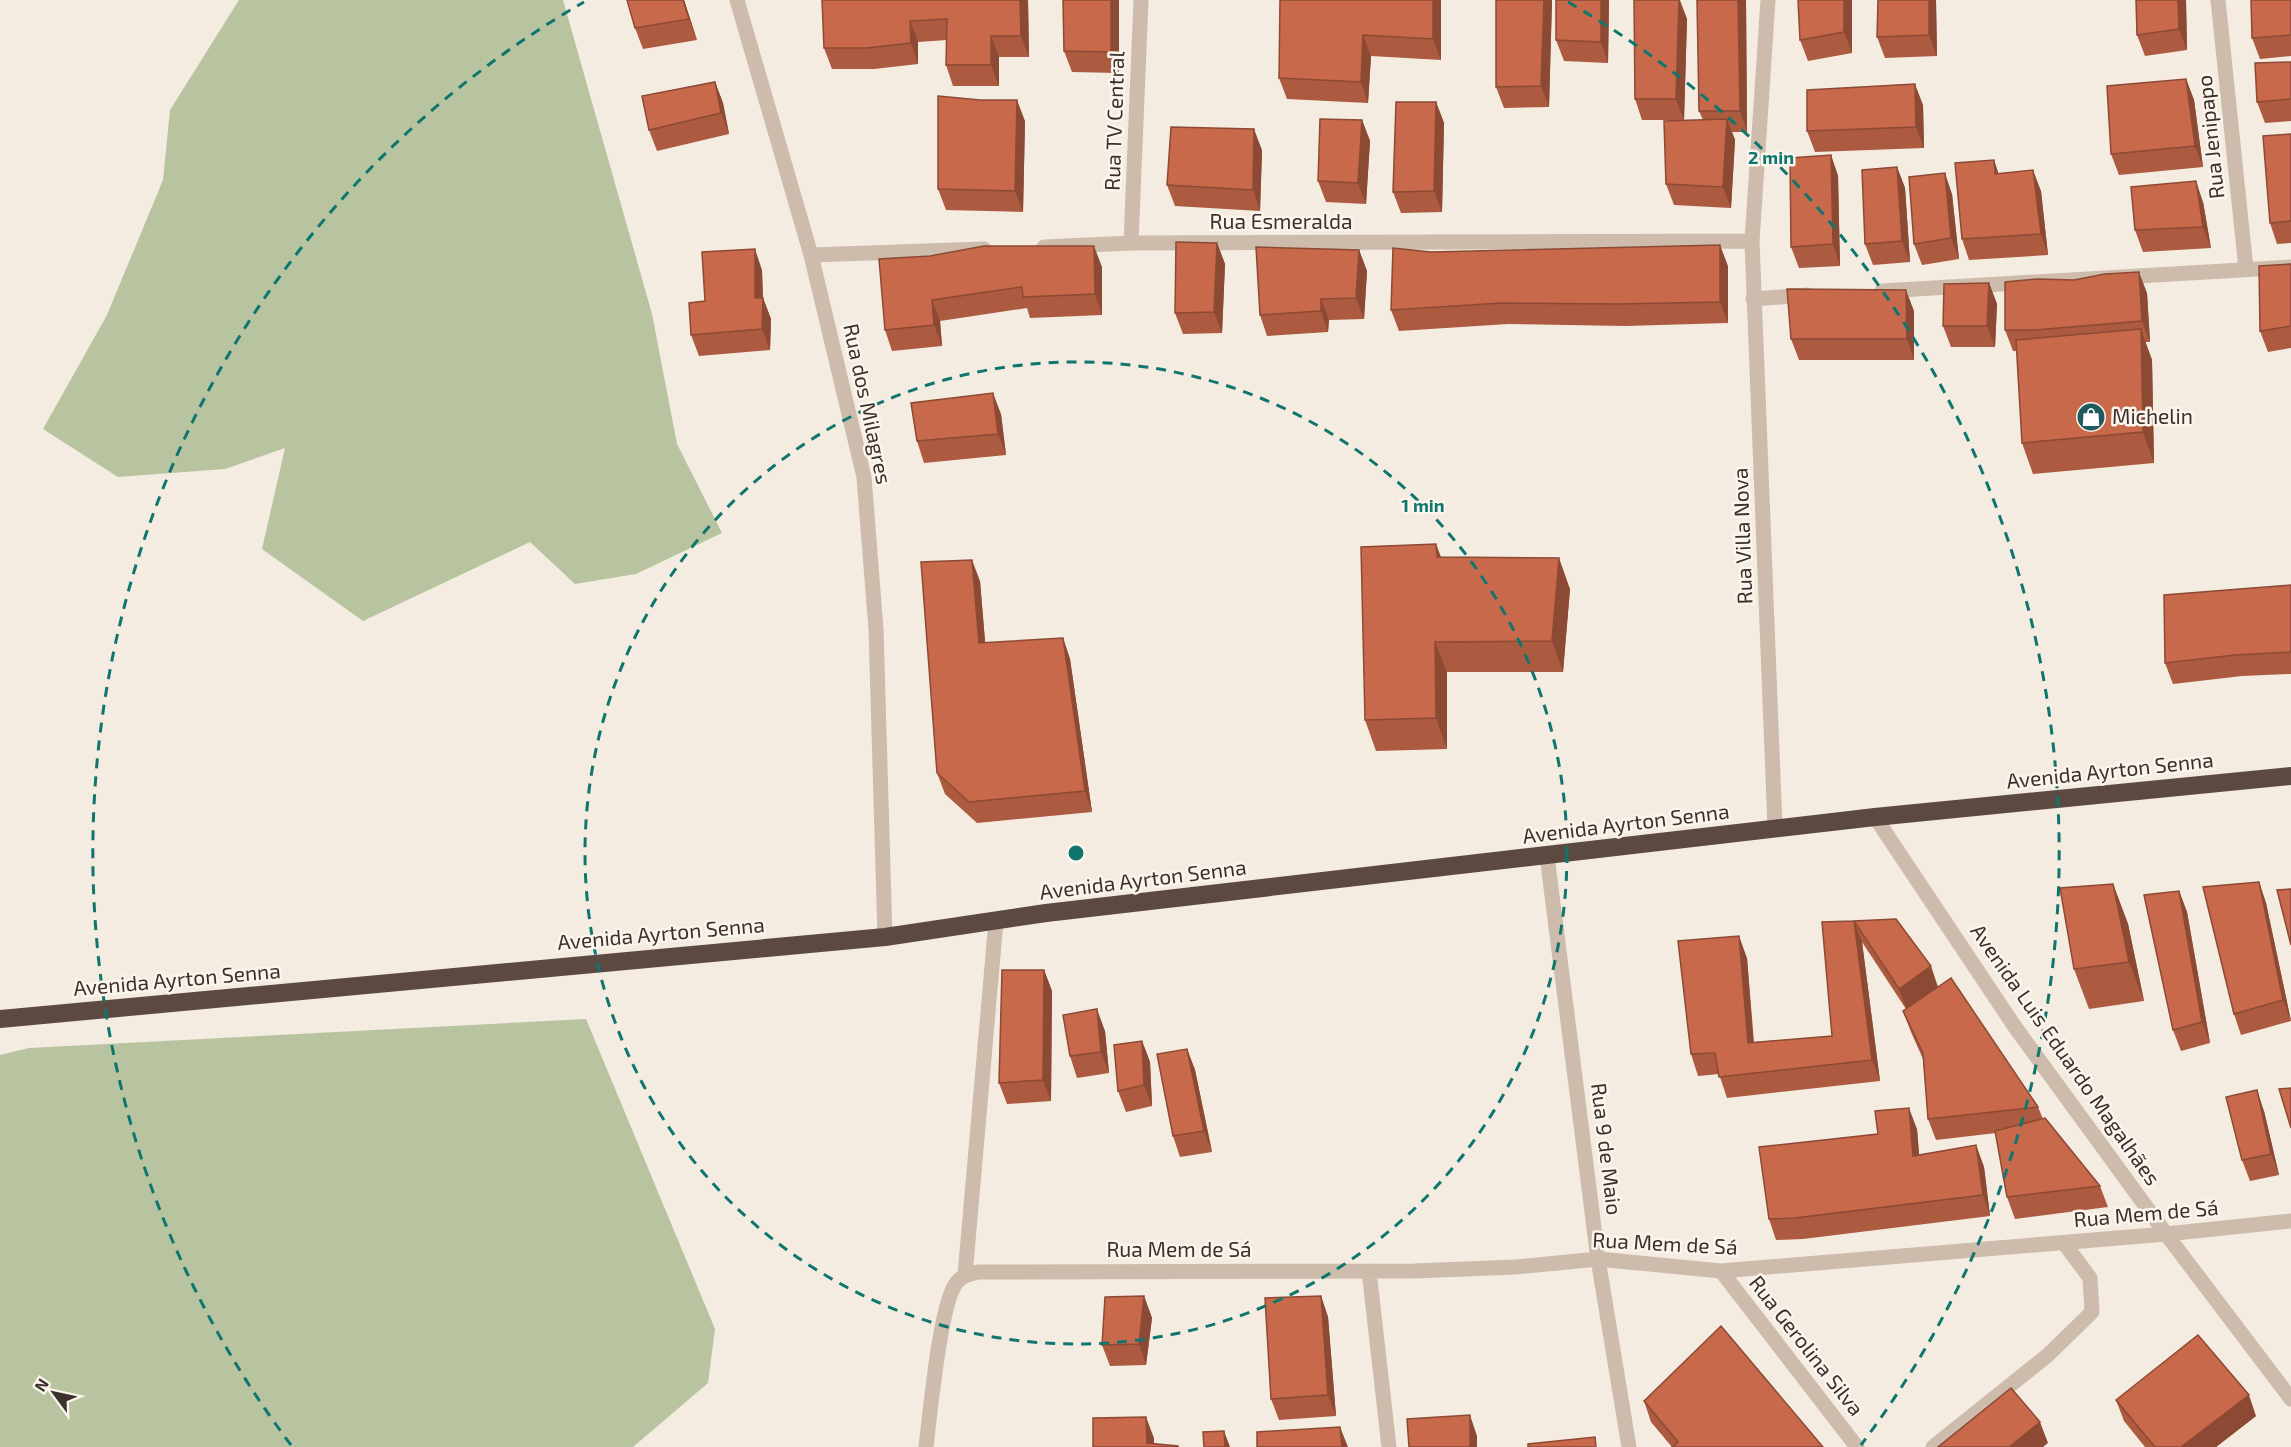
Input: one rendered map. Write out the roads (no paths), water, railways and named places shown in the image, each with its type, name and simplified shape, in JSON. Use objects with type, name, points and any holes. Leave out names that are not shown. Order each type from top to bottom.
[{"type":"highway","name":"Avenida Ayrton Senna","points":[[0,1019],[885,937],[996,921],[1775,828],[2291,776]]},
{"type":"street","name":"Rua dos Milagres","points":[[738,0],[811,255],[864,477],[876,629],[885,937]]},
{"type":"street","name":"Rua TV Central","points":[[1131,243],[1141,0]]},
{"type":"street","name":"Rua Villa Nova","points":[[1768,0],[1752,241],[1775,828]]},
{"type":"street","name":"Rua Jenipapo","points":[[2218,0],[2246,269]]},
{"type":"street","name":"Rua Esmeralda","points":[[1024,247],[1131,243],[1752,241]]},
{"type":"street","points":[[811,255],[1000,248]]},
{"type":"street","points":[[1871,291],[2291,267]]},
{"type":"street","points":[[1753,298],[1824,294]]},
{"type":"street","name":"Avenida Luis Eduardo Magalhães","points":[[1875,817],[2015,1027],[2166,1234],[2291,1399]]},
{"type":"street","name":"Rua 9 de Maio","points":[[1547,856],[1598,1259],[1629,1447]]},
{"type":"street","points":[[926,1447],[945,1306],[957,1282],[965,1275],[996,921]]},
{"type":"street","name":"Rua Mem de Sá","points":[[965,1275],[978,1272],[1369,1271],[1516,1267],[1598,1259],[1721,1271],[2064,1243],[2291,1221]]},
{"type":"street","points":[[1934,1447],[2048,1355],[2092,1312],[2090,1278],[2064,1243]]},
{"type":"street","points":[[1369,1271],[1389,1447]]},
{"type":"street","name":"Rua Gerolina Silva","points":[[1721,1271],[1857,1447]]},
{"type":"place","name":"Michelin","points":[[2091,417]]}]
